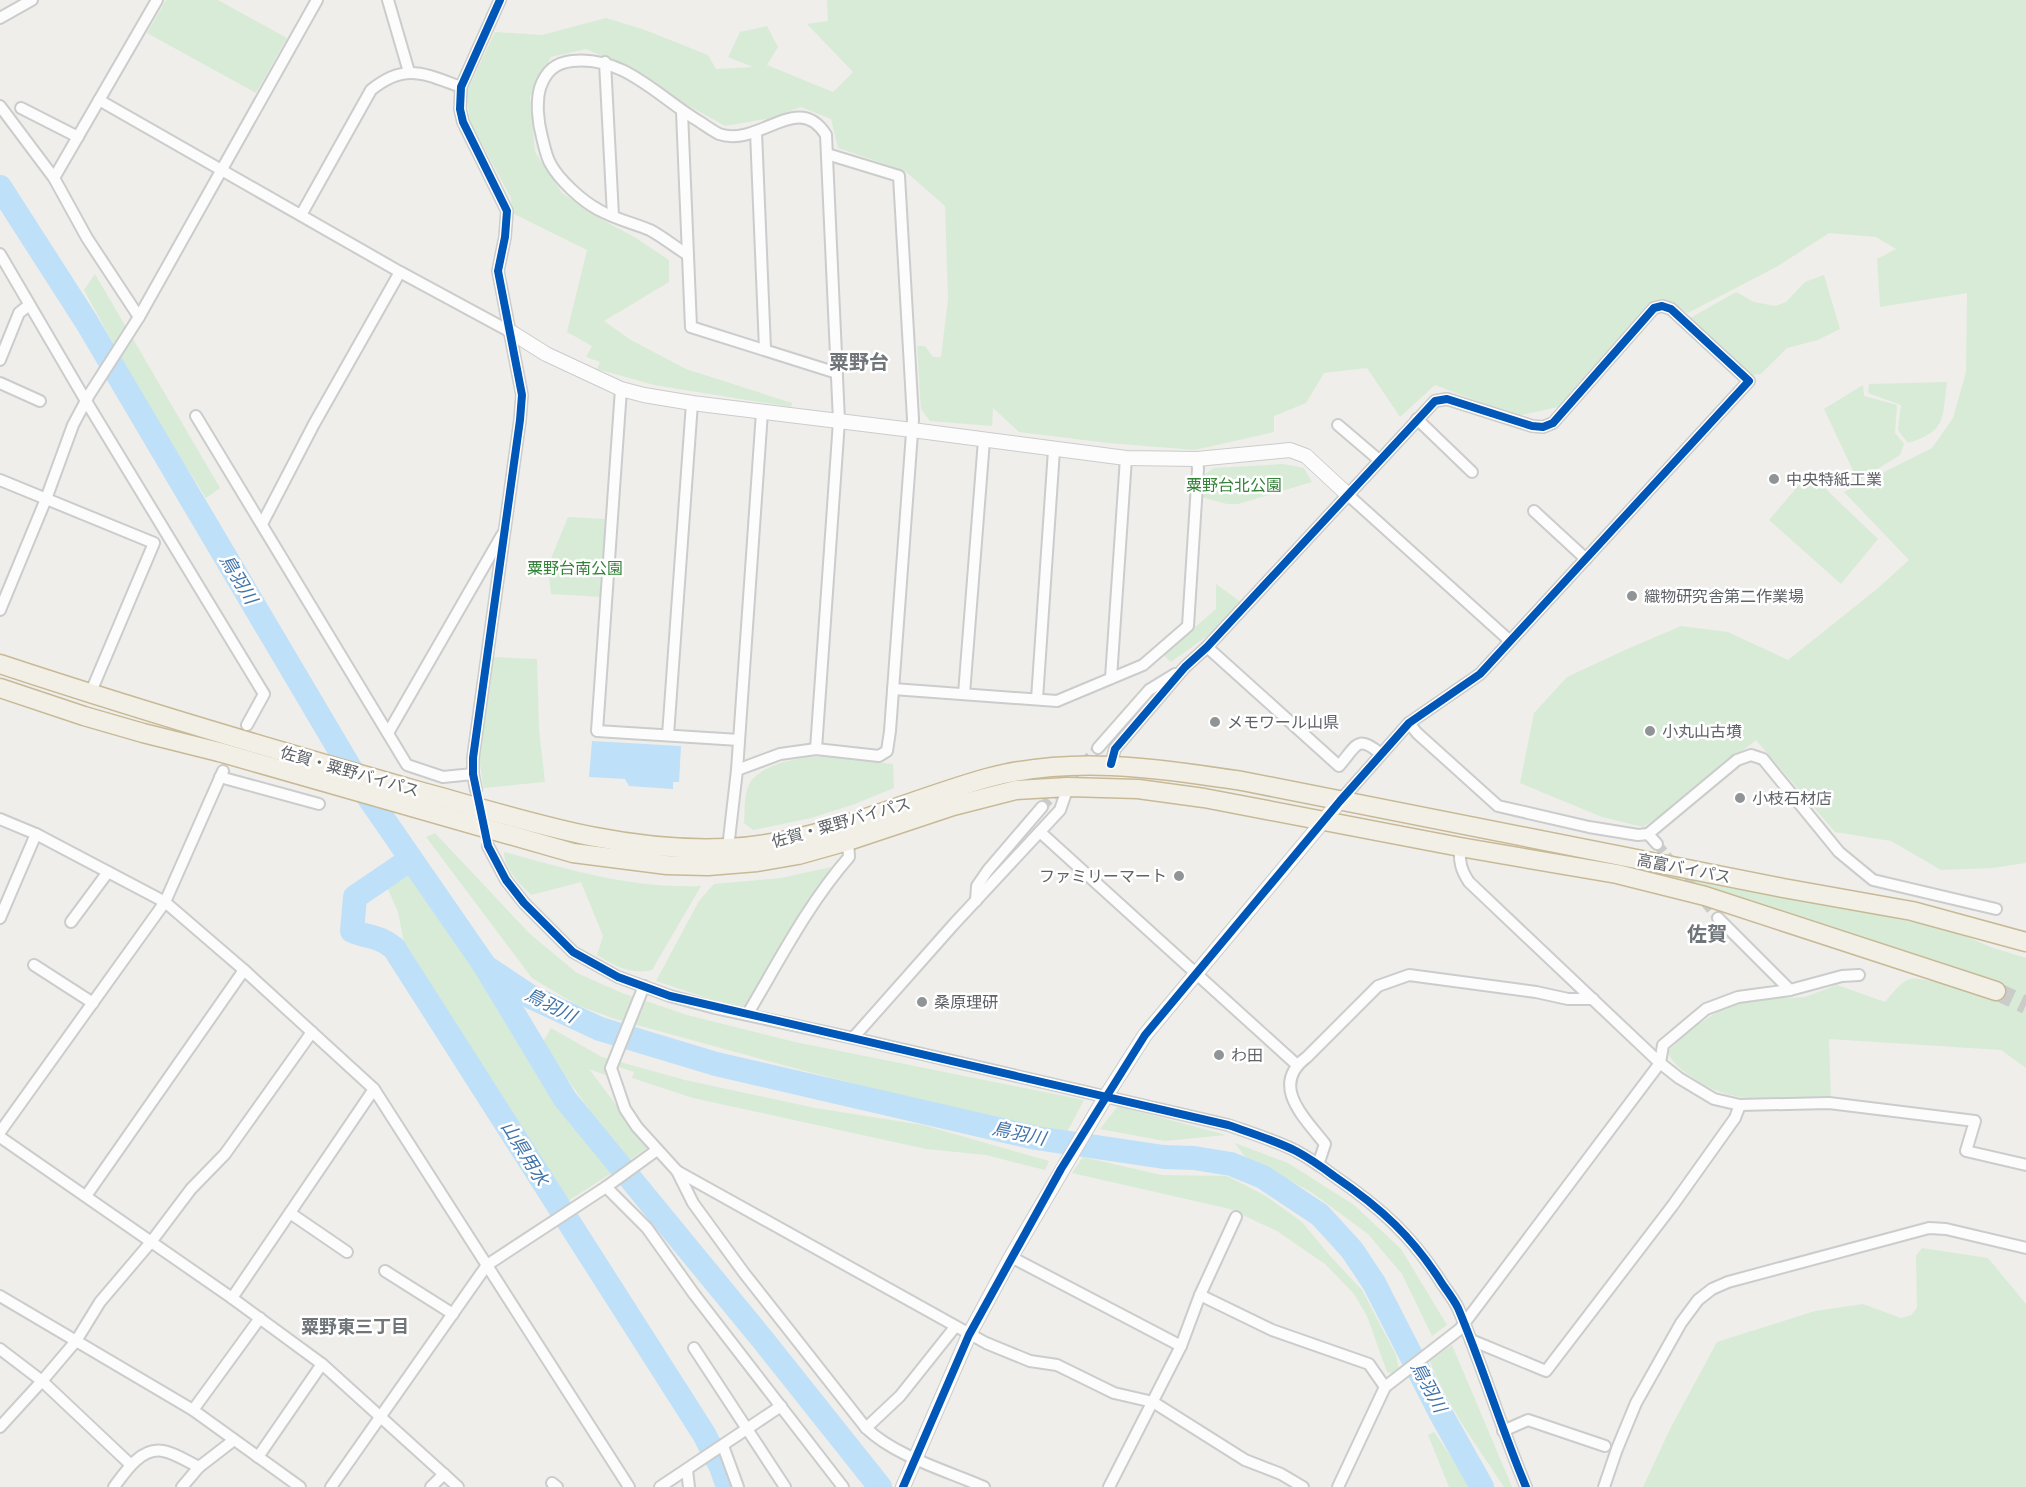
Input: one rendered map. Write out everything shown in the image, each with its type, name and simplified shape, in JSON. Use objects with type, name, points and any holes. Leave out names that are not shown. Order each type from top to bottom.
[{"type":"highway","name":"佐賀・粟野バイパス","points":[[0,664],[90,694],[298,757],[549,827],[611,842],[671,849],[728,848],[778,843],[989,778],[1043,768],[1112,764],[1163,769],[1242,781],[1340,801]]},
{"type":"highway","name":"佐賀・粟野バイパス","points":[[0,688],[84,716],[573,853],[668,865],[708,866],[757,862],[798,855],[848,842],[953,806],[1016,790],[1068,787],[1149,790],[1326,820]]},
{"type":"highway","name":"高富バイパス","points":[[1340,801],[1912,911],[2026,942]]},
{"type":"highway","name":"高富バイパス","points":[[1326,820],[1460,847],[1617,874],[1705,896],[1996,991]]},
{"type":"street","points":[[0,18],[30,0]]},
{"type":"street","points":[[54,178],[157,0]]},
{"type":"street","points":[[0,610],[46,499],[73,425],[87,398],[136,321],[223,171],[317,0]]},
{"type":"street","points":[[388,0],[409,72]]},
{"type":"street","points":[[476,790],[473,774],[475,747],[522,395],[498,271],[505,237],[507,211],[463,122],[460,109],[461,87],[500,0]]},
{"type":"street","points":[[688,255],[652,231],[598,210],[565,184],[549,163],[539,126],[540,89],[549,69],[562,62],[588,59],[606,62],[627,70],[682,112],[719,134],[738,137],[802,116],[819,124],[826,135],[839,421],[816,749]]},
{"type":"street","points":[[606,62],[613,216]]},
{"type":"street","points":[[301,215],[371,90],[382,81],[409,72],[425,74],[461,87]]},
{"type":"street","points":[[99,100],[400,272],[511,332],[546,354],[621,389],[692,403],[1126,458],[1197,459],[1290,450],[1306,456],[1509,641]]},
{"type":"street","points":[[0,106],[54,178],[136,321]]},
{"type":"street","points":[[21,108],[78,137]]},
{"type":"street","points":[[682,112],[691,327],[837,373]]},
{"type":"street","points":[[756,132],[765,349]]},
{"type":"street","points":[[737,770],[780,754],[816,749],[879,756],[886,751],[890,731],[912,430],[899,176],[827,153]]},
{"type":"street","points":[[0,254],[264,694],[247,725]]},
{"type":"street","points":[[262,524],[314,424],[400,272]]},
{"type":"street","points":[[0,360],[19,313],[29,305]]},
{"type":"street","points":[[903,1487],[969,1335],[1061,1169],[1145,1035],[1340,801],[1409,723],[1480,674],[1749,381],[1671,309],[1662,306],[1654,308],[1553,423],[1543,427],[1532,426],[1447,399],[1434,401],[1207,647],[1185,667],[1115,749],[1112,764]]},
{"type":"street","points":[[0,329],[11,333]]},
{"type":"street","points":[[0,382],[40,401]]},
{"type":"street","points":[[621,389],[597,730],[739,740]]},
{"type":"street","points":[[668,735],[692,403]]},
{"type":"street","points":[[728,848],[737,770],[762,412]]},
{"type":"street","points":[[196,416],[407,765],[443,777],[473,774]]},
{"type":"street","points":[[1417,419],[1472,471]]},
{"type":"street","points":[[1338,424],[1379,460]]},
{"type":"street","points":[[964,694],[984,440]]},
{"type":"street","points":[[1037,699],[1054,450]]},
{"type":"street","points":[[1111,678],[1126,458]]},
{"type":"street","points":[[893,689],[1057,701],[1143,665],[1188,626],[1197,459]]},
{"type":"street","points":[[0,480],[154,543],[173,543]]},
{"type":"street","points":[[1534,511],[1586,559]]},
{"type":"street","points":[[388,733],[505,530]]},
{"type":"street","points":[[90,694],[154,543]]},
{"type":"street","points":[[1207,647],[1339,766],[1362,742],[1367,742],[1381,754]]},
{"type":"street","points":[[1098,748],[1149,690],[1185,667]]},
{"type":"street","points":[[1409,723],[1417,733],[1498,806],[1589,827],[1638,835],[1648,834],[1737,760],[1751,755],[1763,759],[1839,852],[1873,880],[1996,909]]},
{"type":"street","points":[[319,804],[222,774],[165,902],[0,1135],[322,1364],[458,1487]]},
{"type":"street","points":[[854,1038],[1060,810],[1068,787]]},
{"type":"street","points":[[976,901],[977,886],[988,870],[1042,807]]},
{"type":"street","points":[[0,819],[36,834],[165,902],[244,970],[374,1089],[629,1487]]},
{"type":"street","points":[[1040,832],[1296,1065]]},
{"type":"street","points":[[0,918],[36,834]]},
{"type":"street","points":[[1648,834],[1657,844]]},
{"type":"street","points":[[747,1015],[800,925],[849,857],[848,842]]},
{"type":"street","points":[[488,846],[506,880],[518,896],[573,952],[642,992],[854,1038],[1104,1099],[1228,1125],[1286,1146],[1318,1165],[1366,1197],[1400,1227],[1425,1256],[1457,1306],[1462,1327],[1472,1340],[1503,1431],[1526,1487]]},
{"type":"street","points":[[1460,847],[1459,861],[1462,872],[1469,882],[1660,1063],[1679,1078],[1714,1099],[1740,1105],[1829,1103],[1974,1121],[1966,1151],[2026,1165]]},
{"type":"street","points":[[71,922],[108,872]]},
{"type":"street","points":[[1718,918],[1790,990]]},
{"type":"street","points":[[34,964],[93,1003]]},
{"type":"street","points":[[86,1196],[244,970]]},
{"type":"street","points":[[1318,1165],[1324,1144],[1297,1109],[1289,1088],[1296,1065],[1308,1057],[1378,986],[1409,975],[1536,992],[1568,999],[1593,999]]},
{"type":"street","points":[[1338,1487],[1385,1387],[1462,1327],[1660,1063],[1663,1045],[1706,1009],[1738,998],[1790,990],[1842,976],[1859,975]]},
{"type":"street","points":[[642,992],[611,1068],[625,1109],[653,1153],[677,1171],[969,1335],[1030,1361],[1057,1365],[1114,1393],[1153,1402],[1245,1460],[1281,1474],[1303,1487]]},
{"type":"street","points":[[0,1427],[75,1341],[100,1302],[151,1242],[191,1189],[225,1154],[312,1032]]},
{"type":"street","points":[[232,1298],[374,1089]]},
{"type":"street","points":[[1472,1340],[1546,1371],[1673,1205],[1736,1118],[1740,1105]]},
{"type":"street","points":[[331,1487],[487,1265],[653,1153]]},
{"type":"street","points":[[677,1171],[693,1203],[744,1273],[866,1428],[874,1436],[916,1458],[984,1487]]},
{"type":"street","points":[[610,1184],[647,1227],[694,1294],[843,1487]]},
{"type":"street","points":[[290,1213],[347,1252]]},
{"type":"street","points":[[1109,1487],[1181,1346],[1200,1295],[1236,1217]]},
{"type":"street","points":[[1604,1487],[1636,1403],[1681,1323],[1698,1300],[1712,1289],[1728,1282],[1929,1228],[1946,1229],[2026,1248]]},
{"type":"street","points":[[1011,1257],[1181,1346]]},
{"type":"street","points":[[385,1271],[453,1314]]},
{"type":"street","points":[[1200,1295],[1272,1330],[1370,1364],[1385,1387]]},
{"type":"street","points":[[0,1296],[193,1410],[300,1487]]},
{"type":"street","points":[[193,1410],[260,1318]]},
{"type":"street","points":[[866,1428],[900,1396],[955,1327]]},
{"type":"street","points":[[694,1348],[785,1487]]},
{"type":"street","points":[[0,1349],[42,1381],[131,1465]]},
{"type":"street","points":[[258,1457],[322,1364]]},
{"type":"street","points":[[660,1487],[781,1406]]},
{"type":"street","points":[[1503,1431],[1528,1420],[1605,1446]]},
{"type":"street","points":[[182,1487],[198,1467],[234,1440]]},
{"type":"street","points":[[716,1450],[738,1487]]},
{"type":"street","points":[[114,1487],[131,1465],[150,1451],[163,1451],[198,1467]]},
{"type":"street","points":[[687,1470],[689,1487]]},
{"type":"street","points":[[431,1487],[444,1474]]},
{"type":"green space","points":[[166,0],[218,0],[287,38],[256,93],[147,33]]},
{"type":"green space","points":[[827,0],[2026,0],[2026,863],[1992,868],[1941,870],[1891,841],[1835,832],[1756,740],[1663,814],[1643,827],[1602,817],[1520,783],[1534,713],[1567,677],[1681,626],[1728,632],[1788,660],[1877,589],[1909,560],[1844,492],[1932,448],[1953,418],[1966,372],[1967,293],[1880,307],[1877,259],[1896,249],[1876,237],[1829,233],[1778,266],[1688,313],[1664,303],[1586,386],[1558,407],[1517,416],[1435,385],[1400,417],[1367,368],[1324,373],[1306,403],[1274,416],[1274,432],[1195,450],[1108,443],[1019,432],[993,408],[992,426],[930,421],[921,409],[917,346],[925,346],[933,357],[941,357],[948,299],[945,206],[905,171],[838,148],[831,119],[801,107],[772,118],[725,126],[684,103],[639,72],[586,49],[551,57],[530,97],[535,152],[562,193],[669,260],[669,282],[604,321],[631,340],[686,369],[792,403],[791,407],[654,385],[597,369],[600,362],[586,357],[592,346],[567,332],[587,250],[512,213],[511,198],[470,122],[466,93],[495,32],[542,35],[606,18],[645,30],[708,55],[716,69],[753,67],[728,57],[740,32],[767,26],[778,47],[767,65],[833,92],[853,72],[807,24],[828,21]]},
{"type":"green space","points":[[95,274],[220,488],[206,498],[146,403],[84,290]]},
{"type":"green space","points":[[1824,275],[1840,329],[1818,340],[1787,348],[1761,374],[1750,375],[1685,321],[1736,292],[1754,302],[1775,306],[1786,302],[1805,282]]},
{"type":"green space","points":[[1947,382],[1940,422],[1930,434],[1908,443],[1898,430],[1901,405],[1868,393],[1869,384]]},
{"type":"green space","points":[[1863,385],[1864,396],[1897,405],[1895,433],[1904,444],[1900,455],[1858,481],[1824,409]]},
{"type":"green space","name":"粟野台北公園","points":[[1283,464],[1304,468],[1312,482],[1238,504],[1227,504],[1201,497],[1202,476],[1214,468]]},
{"type":"green space","points":[[1809,473],[1878,539],[1841,584],[1769,520]]},
{"type":"green space","name":"粟野台南公園","points":[[568,517],[605,519],[601,597],[551,594],[548,566]]},
{"type":"green space","points":[[1216,584],[1242,603],[1210,634],[1171,662],[1163,655],[1216,609]]},
{"type":"green space","points":[[493,657],[537,659],[539,729],[545,782],[483,788],[479,755]]},
{"type":"green space","points":[[825,756],[893,764],[894,788],[811,818],[753,830],[744,823],[747,790],[751,781],[759,773],[780,763]]},
{"type":"green space","points":[[435,833],[529,933],[577,973],[622,993],[687,1015],[795,1042],[1084,1100],[1067,1132],[1040,1131],[805,1071],[615,1019],[577,1005],[532,978],[426,837]]},
{"type":"green space","points":[[504,852],[601,877],[650,884],[701,886],[652,970],[630,970],[597,955],[603,936],[581,882],[531,895],[510,870]]},
{"type":"green space","points":[[831,867],[743,1010],[656,981],[699,901],[714,884],[781,878]]},
{"type":"green space","points":[[407,873],[460,938],[534,1050],[618,1169],[568,1201],[406,953],[398,912],[387,887]]},
{"type":"green space","points":[[1691,877],[1951,930],[1993,948],[2026,958],[2026,1068],[2001,1050],[1829,1039],[1831,1099],[1749,1098],[1723,1093],[1701,1083],[1679,1068],[1667,1052],[1690,1030],[1723,1008],[1772,995],[1791,998],[1805,997],[1837,985],[1885,1002],[1901,985],[1912,979],[1974,986],[2000,984],[1979,975],[1689,885]]},
{"type":"green space","points":[[551,1028],[602,1057],[685,1080],[815,1108],[923,1125],[1049,1161],[1045,1170],[986,1155],[926,1149],[693,1098],[632,1078],[634,1072],[610,1064],[605,1075],[589,1069],[648,1147],[627,1162],[542,1044]]},
{"type":"green space","points":[[1118,1106],[1226,1135],[1165,1141],[1100,1129]]},
{"type":"green space","points":[[1235,1143],[1288,1163],[1354,1205],[1401,1249],[1447,1325],[1432,1336],[1402,1274],[1368,1234],[1311,1192],[1244,1156]]},
{"type":"green space","points":[[1083,1157],[1161,1175],[1227,1176],[1266,1196],[1302,1222],[1362,1290],[1396,1355],[1399,1369],[1394,1374],[1387,1372],[1367,1316],[1354,1294],[1325,1264],[1277,1231],[1230,1209],[1072,1173]]},
{"type":"green space","points":[[1922,1248],[1988,1258],[2026,1304],[2026,1487],[1643,1487],[1670,1429],[1717,1342],[1815,1311],[1863,1304],[1901,1318],[1911,1315],[1917,1308],[1916,1256]]},
{"type":"green space","points":[[1452,1345],[1512,1487],[1504,1487],[1464,1426],[1437,1378],[1430,1361]]},
{"type":"green space","points":[[1434,1432],[1472,1487],[1449,1487],[1428,1435]]},
{"type":"water","points":[[592,741],[681,746],[679,782],[673,782],[673,789],[629,786],[625,779],[589,777]]},
{"type":"waterway","name":"鳥羽川","points":[[0,187],[86,321],[362,788],[485,966],[565,1099],[763,1340],[880,1487]]},
{"type":"waterway","name":"山県用水","points":[[411,859],[355,897],[352,931],[378,939],[394,948],[704,1434],[721,1467],[728,1487]]},
{"type":"waterway","name":"鳥羽川","points":[[489,969],[531,997],[600,1029],[716,1064],[1036,1138],[1164,1157],[1194,1158],[1231,1164],[1263,1177],[1320,1215],[1352,1250],[1374,1283],[1441,1414],[1482,1487]]},
{"type":"tunnel","points":[[1042,807],[1098,748]]},
{"type":"tunnel","points":[[1657,844],[1718,918]]},
{"type":"tunnel","points":[[1996,991],[2026,1005]]},
{"type":"cycle path","points":[[500,0],[461,87],[460,109],[463,122],[507,211],[505,237],[498,271],[522,395],[473,758],[473,774],[488,846],[506,880],[524,903],[573,952],[618,977],[670,996],[1228,1125],[1296,1151],[1325,1169],[1395,1224],[1432,1268],[1458,1308],[1526,1487]]},
{"type":"cycle path","points":[[903,1487],[969,1335],[1061,1169],[1145,1035],[1340,801],[1409,723],[1480,674],[1749,381],[1671,309],[1662,306],[1654,308],[1553,423],[1543,427],[1532,426],[1447,399],[1435,401],[1207,647],[1185,667],[1115,749],[1111,764]]},
{"type":"place","name":"中央特紙工業","points":[[1774,479]]},
{"type":"place","name":"織物研究舎第二作業場","points":[[1632,596]]},
{"type":"place","name":"メモワール山県","points":[[1215,722]]},
{"type":"place","name":"小丸山古墳","points":[[1650,731]]},
{"type":"place","name":"小枝石材店","points":[[1740,798]]},
{"type":"place","name":"ファミリーマート","points":[[1179,876]]},
{"type":"place","name":"桑原理研","points":[[922,1002]]},
{"type":"place","name":"わ田","points":[[1219,1055]]},
{"type":"district","name":"粟野台","points":[[859,361]]},
{"type":"district","name":"佐賀","points":[[1707,933]]},
{"type":"district","name":"粟野東三丁目","points":[[355,1326]]}]
